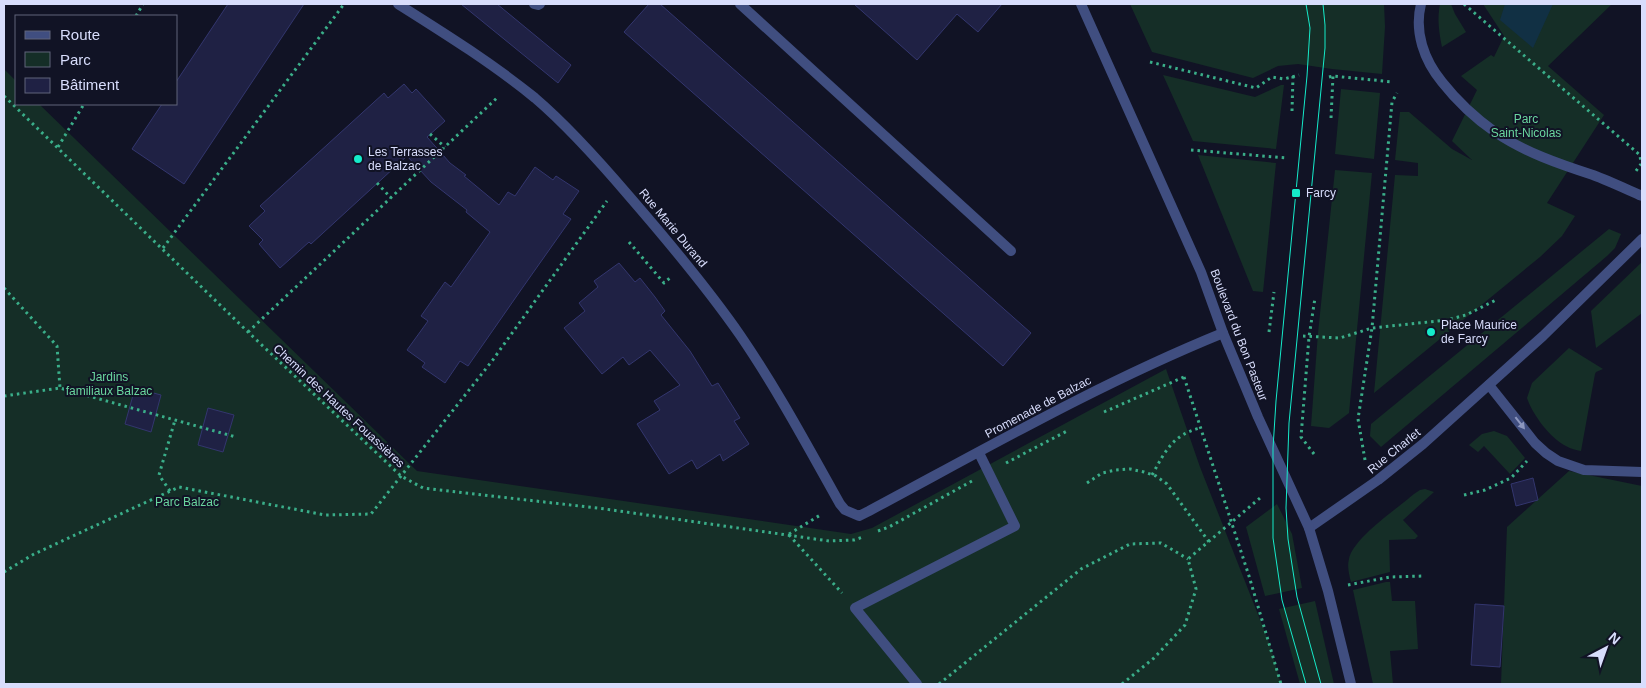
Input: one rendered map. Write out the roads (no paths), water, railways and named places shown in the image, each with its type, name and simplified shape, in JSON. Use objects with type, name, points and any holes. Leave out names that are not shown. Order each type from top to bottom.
[{"type":"street","name":"Rue Marie Durand","points":[[398,4],[514,81],[558,120],[619,184],[699,279],[739,334],[778,394],[840,504],[845,510],[859,516],[869,511]]},
{"type":"street","points":[[534,4],[540,4]]},
{"type":"street","points":[[740,4],[1011,250]]},
{"type":"street","name":"Boulevard du Bon Pasteur","points":[[1081,4],[1201,272],[1223,333],[1258,417],[1309,528],[1328,591],[1351,684]]},
{"type":"street","points":[[1421,4],[1418,28],[1422,47],[1429,64],[1463,106],[1496,133],[1534,153],[1642,196]]},
{"type":"street","name":"Rue Charlet","points":[[1309,528],[1378,480],[1489,386],[1642,239]]},
{"type":"street","name":"Promenade de Balzac","points":[[869,511],[1038,420],[1165,357],[1223,333]]},
{"type":"street","points":[[1489,386],[1535,443],[1558,461],[1584,470],[1642,472]]},
{"type":"street","points":[[917,684],[855,608],[1015,526],[979,453]]},
{"type":"water","points":[[1505,4],[1553,4],[1533,48],[1500,20]]},
{"type":"tram line","points":[[1306,4],[1310,28],[1307,76],[1273,448],[1273,538],[1282,600],[1306,684]]},
{"type":"tram line","points":[[1321,684],[1297,597],[1288,539],[1286,508],[1289,423],[1325,48],[1323,4]]},
{"type":"place","name":"Les Terrasses de Balzac","points":[[358,159]]},
{"type":"place","name":"Farcy","points":[[1296,193]]},
{"type":"place","name":"Place Maurice de Farcy","points":[[1431,332]]},
{"type":"park label","name":"Parc Saint-Nicolas","points":[[1526,126]]},
{"type":"park label","name":"Jardins familiaux Balzac","points":[[109,384]]},
{"type":"park label","name":"Parc Balzac","points":[[187,502]]}]
